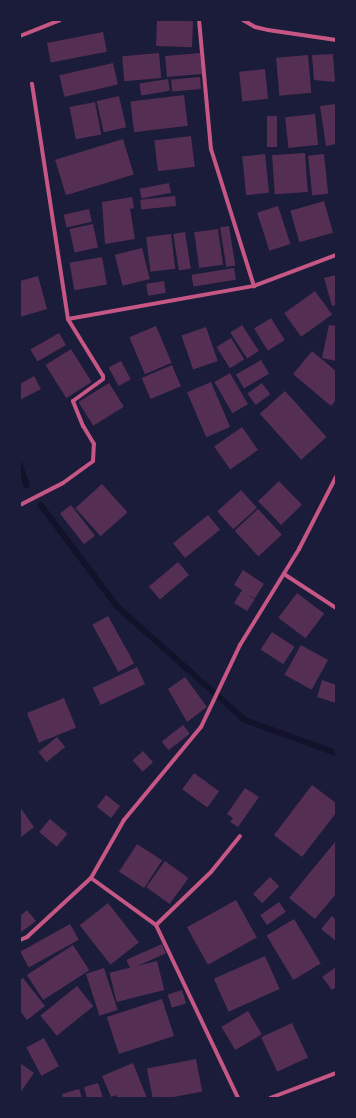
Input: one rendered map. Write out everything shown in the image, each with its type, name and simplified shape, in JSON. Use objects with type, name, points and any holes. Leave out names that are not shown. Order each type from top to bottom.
[{"type":"street","points":[[20,36],[60,20]]},
{"type":"street","points":[[199,20],[211,149],[254,286]]},
{"type":"street","points":[[243,20],[255,28],[336,40]]},
{"type":"street","points":[[20,505],[63,482],[93,461],[94,444],[83,426],[73,401],[103,380],[103,376],[68,319],[32,84]]},
{"type":"street","points":[[68,319],[254,286],[336,255]]},
{"type":"street","points":[[20,940],[27,937],[91,878],[124,820],[201,728],[240,645],[284,574],[336,477]]},
{"type":"street","points":[[284,574],[336,608]]},
{"type":"street","points":[[156,925],[211,872],[240,836]]},
{"type":"street","points":[[91,878],[156,925],[238,1098]]},
{"type":"street","points":[[270,1098],[336,1073]]},
{"type":"street","points":[[284,1093],[285,1098]]},
{"type":"building","points":[[157,20],[193,21],[192,47],[156,46]]},
{"type":"building","points":[[103,32],[107,52],[51,63],[47,43]]},
{"type":"building","points":[[159,53],[161,78],[124,81],[122,56]]},
{"type":"building","points":[[200,53],[202,74],[167,77],[165,56]]},
{"type":"building","points":[[333,54],[335,82],[314,80],[312,55]]},
{"type":"building","points":[[308,55],[311,93],[279,96],[276,58]]},
{"type":"building","points":[[113,63],[118,84],[64,97],[59,75]]},
{"type":"building","points":[[265,69],[268,99],[242,102],[239,72]]},
{"type":"building","points":[[200,77],[201,89],[172,91],[171,80]]},
{"type":"building","points":[[168,79],[170,91],[141,95],[139,84]]},
{"type":"building","points":[[184,95],[188,126],[134,132],[130,102]]},
{"type":"building","points":[[119,96],[126,127],[104,132],[97,101]]},
{"type":"building","points":[[95,102],[101,134],[76,139],[69,107]]},
{"type":"building","points":[[336,104],[336,144],[326,146],[320,106]]},
{"type":"building","points":[[315,114],[318,145],[288,148],[285,117]]},
{"type":"building","points":[[267,116],[277,116],[277,147],[267,147]]},
{"type":"building","points":[[191,136],[195,167],[158,171],[154,141]]},
{"type":"building","points":[[123,139],[134,174],[66,195],[55,160]]},
{"type":"building","points":[[305,153],[308,192],[275,194],[272,155]]},
{"type":"building","points":[[265,154],[269,193],[246,195],[242,156]]},
{"type":"building","points":[[324,154],[328,194],[312,195],[308,156]]},
{"type":"building","points":[[169,183],[171,193],[141,199],[140,189]]},
{"type":"building","points":[[175,196],[176,206],[141,210],[140,200]]},
{"type":"building","points":[[132,197],[134,208],[130,209],[135,239],[105,244],[102,202]]},
{"type":"building","points":[[324,201],[333,233],[299,242],[290,211]]},
{"type":"building","points":[[278,206],[290,244],[269,251],[257,213]]},
{"type":"building","points":[[89,209],[92,222],[67,228],[64,215]]},
{"type":"building","points":[[93,224],[98,247],[75,252],[70,229]]},
{"type":"building","points":[[229,226],[235,266],[226,267],[220,227]]},
{"type":"building","points":[[218,229],[223,265],[199,268],[194,232]]},
{"type":"building","points":[[185,232],[191,269],[179,270],[173,234]]},
{"type":"building","points":[[171,234],[175,269],[150,272],[146,237]]},
{"type":"building","points":[[142,248],[150,279],[123,286],[115,255]]},
{"type":"building","points":[[102,257],[107,285],[74,290],[70,263]]},
{"type":"building","points":[[234,268],[236,280],[193,287],[192,275]]},
{"type":"building","points":[[336,275],[336,305],[332,306],[324,278]]},
{"type":"building","points":[[38,276],[47,309],[20,317],[20,281]]},
{"type":"building","points":[[164,281],[166,293],[148,296],[146,284]]},
{"type":"building","points":[[315,291],[332,314],[301,337],[284,313]]},
{"type":"building","points":[[271,318],[285,340],[268,351],[254,329]]},
{"type":"building","points":[[242,325],[259,351],[247,359],[230,333]]},
{"type":"building","points":[[329,325],[336,326],[336,361],[322,358]]},
{"type":"building","points":[[156,326],[172,363],[145,374],[129,337]]},
{"type":"building","points":[[206,327],[218,361],[193,370],[181,335]]},
{"type":"building","points":[[59,333],[66,345],[37,362],[30,350]]},
{"type":"building","points":[[231,338],[244,359],[230,368],[217,347]]},
{"type":"building","points":[[71,349],[92,382],[66,398],[46,365]]},
{"type":"building","points":[[312,351],[336,371],[336,400],[331,406],[293,374]]},
{"type":"building","points":[[261,360],[269,374],[244,388],[236,375]]},
{"type":"building","points":[[121,361],[131,380],[118,386],[109,368]]},
{"type":"building","points":[[172,365],[181,386],[151,399],[142,378]]},
{"type":"building","points":[[230,373],[248,404],[232,413],[214,382]]},
{"type":"building","points":[[34,376],[41,389],[20,400],[20,384]]},
{"type":"building","points":[[211,382],[230,427],[206,437],[187,392]]},
{"type":"building","points":[[109,383],[124,407],[93,426],[78,402]]},
{"type":"building","points":[[262,383],[270,394],[256,405],[247,394]]},
{"type":"building","points":[[285,391],[326,437],[301,460],[260,414]]},
{"type":"building","points":[[242,427],[258,450],[230,469],[214,447]]},
{"type":"building","points":[[279,481],[302,505],[281,525],[258,501]]},
{"type":"building","points":[[102,484],[127,512],[101,536],[75,508]]},
{"type":"building","points":[[241,490],[257,508],[233,529],[217,511]]},
{"type":"building","points":[[71,505],[95,536],[84,544],[60,514]]},
{"type":"building","points":[[258,509],[282,535],[258,556],[235,531]]},
{"type":"building","points":[[208,515],[220,530],[185,558],[173,543]]},
{"type":"building","points":[[178,562],[189,575],[160,599],[149,586]]},
{"type":"building","points":[[243,570],[264,584],[255,598],[248,595],[255,599],[247,611],[234,603],[242,590],[234,585]]},
{"type":"building","points":[[297,593],[324,613],[305,638],[278,618]]},
{"type":"building","points":[[108,616],[134,663],[118,672],[92,625]]},
{"type":"building","points":[[272,632],[295,647],[283,664],[261,650]]},
{"type":"building","points":[[301,645],[328,660],[312,690],[285,675]]},
{"type":"building","points":[[137,667],[145,684],[101,705],[93,688]]},
{"type":"building","points":[[185,677],[207,707],[187,722],[168,689]]},
{"type":"building","points":[[322,680],[336,685],[336,703],[317,697]]},
{"type":"building","points":[[64,698],[76,728],[39,743],[27,713]]},
{"type":"building","points":[[183,725],[190,734],[168,750],[162,742]]},
{"type":"building","points":[[57,737],[65,747],[47,762],[38,752]]},
{"type":"building","points":[[143,751],[153,762],[143,772],[133,760]]},
{"type":"building","points":[[194,773],[219,791],[207,807],[182,789]]},
{"type":"building","points":[[312,785],[336,803],[336,813],[302,857],[274,835]]},
{"type":"building","points":[[245,788],[259,797],[238,827],[230,822],[233,818],[227,814]]},
{"type":"building","points":[[106,795],[120,806],[111,818],[97,807]]},
{"type":"building","points":[[20,807],[34,827],[20,838]]},
{"type":"building","points":[[50,819],[68,834],[57,847],[39,832]]},
{"type":"building","points":[[335,842],[336,894],[315,919],[289,898]]},
{"type":"building","points":[[137,844],[162,860],[144,888],[119,872]]},
{"type":"building","points":[[165,861],[188,878],[170,904],[146,887]]},
{"type":"building","points":[[270,877],[279,886],[262,903],[253,894]]},
{"type":"building","points":[[236,900],[257,938],[208,965],[187,927]]},
{"type":"building","points":[[279,902],[286,912],[267,925],[260,915]]},
{"type":"building","points":[[108,903],[139,942],[110,965],[80,925]]},
{"type":"building","points":[[27,910],[36,921],[20,933],[20,916]]},
{"type":"building","points":[[332,916],[336,920],[336,941],[321,929]]},
{"type":"building","points":[[294,919],[321,964],[293,980],[267,935]]},
{"type":"building","points":[[70,924],[79,940],[29,967],[20,952]]},
{"type":"building","points":[[162,944],[166,953],[130,969],[126,960]]},
{"type":"building","points":[[73,945],[89,970],[43,1000],[27,975]]},
{"type":"building","points":[[265,956],[280,989],[228,1012],[214,979]]},
{"type":"building","points":[[157,961],[164,990],[117,1002],[109,973]]},
{"type":"building","points":[[336,967],[336,987],[332,990],[322,977]]},
{"type":"building","points":[[104,968],[118,1010],[100,1016],[86,974]]},
{"type":"building","points":[[23,978],[45,1006],[27,1020],[20,1011],[20,980]]},
{"type":"building","points":[[77,986],[93,1006],[57,1036],[40,1016]]},
{"type":"building","points":[[182,990],[186,1003],[172,1008],[168,994]]},
{"type":"building","points":[[162,999],[174,1036],[119,1054],[107,1017]]},
{"type":"building","points":[[248,1011],[262,1034],[235,1050],[221,1027]]},
{"type":"building","points":[[292,1023],[308,1057],[277,1072],[261,1037]]},
{"type":"building","points":[[44,1038],[59,1066],[41,1076],[26,1047]]},
{"type":"building","points":[[196,1059],[202,1091],[168,1098],[153,1098],[147,1069]]},
{"type":"building","points":[[20,1063],[34,1073],[20,1093]]},
{"type":"building","points":[[133,1063],[147,1098],[117,1098],[116,1095],[111,1097],[102,1076]]},
{"type":"building","points":[[98,1083],[103,1098],[87,1098],[84,1087]]},
{"type":"building","points":[[79,1089],[82,1098],[63,1098],[62,1094]]},
{"type":"waterway","points":[[20,464],[27,485]]},
{"type":"waterway","points":[[41,505],[117,606],[245,720],[336,753]]}]
